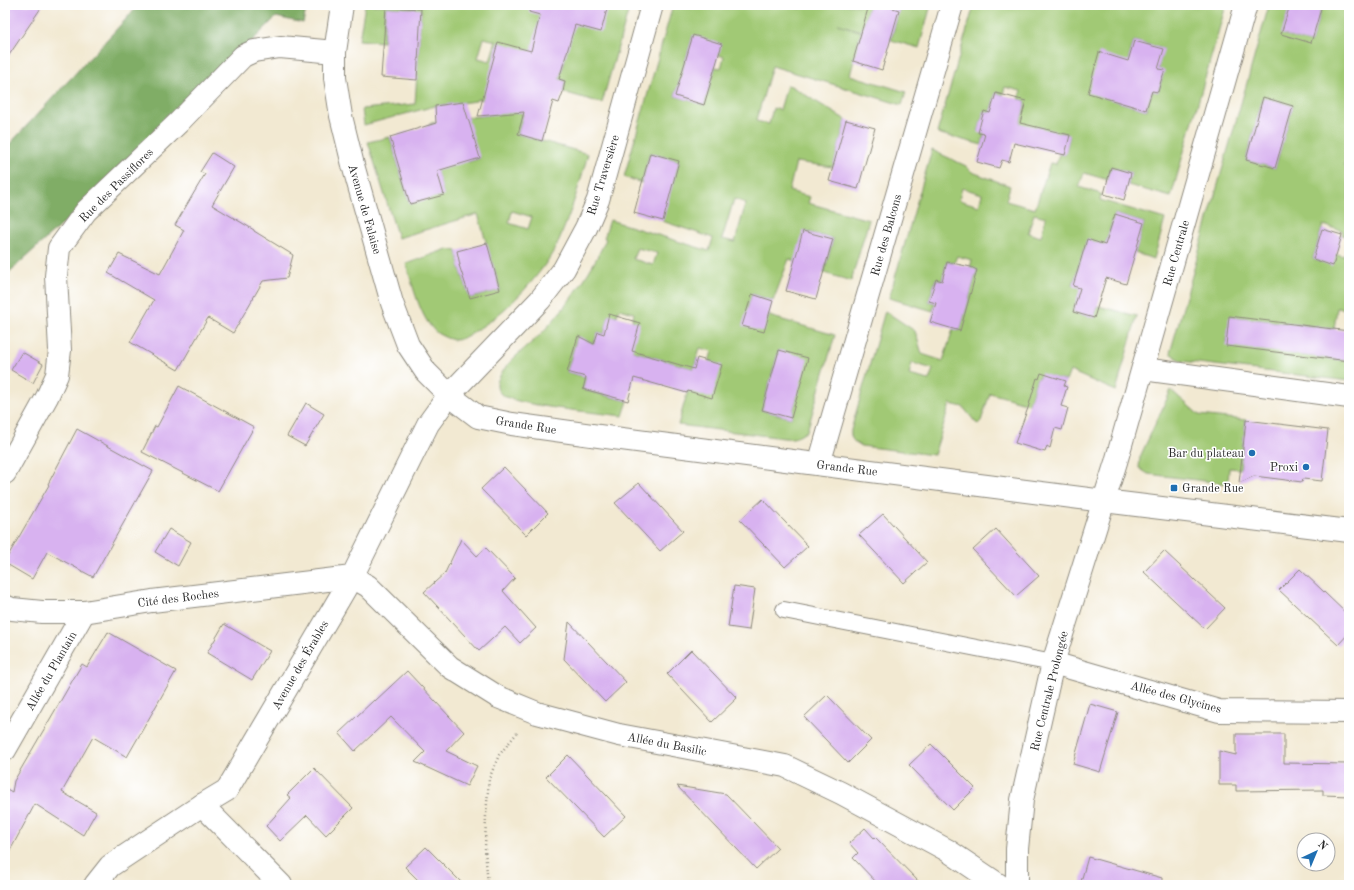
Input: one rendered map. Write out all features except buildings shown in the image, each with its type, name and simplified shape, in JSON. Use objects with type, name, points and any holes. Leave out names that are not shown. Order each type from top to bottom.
[{"type":"street","name":"Avenue de Falaise","points":[[342,5],[335,52],[335,78],[341,116],[353,165],[392,303],[408,345],[426,372],[448,395]]},
{"type":"street","name":"Rue Traversière","points":[[448,395],[540,300],[564,269],[586,228],[598,200],[652,5]]},
{"type":"street","name":"Rue des Balcons","points":[[819,464],[952,5]]},
{"type":"street","name":"Rue Centrale","points":[[1104,501],[1246,5]]},
{"type":"street","name":"Rue des Passiflores","points":[[5,473],[47,397],[56,375],[60,350],[56,276],[59,248],[86,211],[178,123],[243,56],[254,51],[280,47],[335,52]]},
{"type":"street","points":[[1142,369],[1349,397]]},
{"type":"street","name":"Grande Rue","points":[[448,395],[478,417],[512,424],[1104,501],[1349,531]]},
{"type":"street","name":"Avenue des Érables","points":[[95,885],[110,866],[202,805],[228,790],[352,577],[428,424],[448,395]]},
{"type":"street","name":"Rue Centrale Prolongée","points":[[1016,885],[1017,849],[1022,800],[1053,663],[1104,501]]},
{"type":"street","name":"Cité des Roches","points":[[5,606],[12,609],[42,612],[84,612],[152,601],[352,577]]},
{"type":"street","name":"Allée du Basilic","points":[[352,577],[368,586],[450,667],[498,697],[537,713],[619,735],[784,766],[841,793],[947,850],[999,885]]},
{"type":"street","name":"Allée du Plantain","points":[[5,750],[84,612]]},
{"type":"street","name":"Allée des Glycines","points":[[1053,663],[1219,711],[1349,712]]},
{"type":"street","points":[[202,805],[281,885]]},
{"type":"lane","points":[[784,610],[1053,663]]},
{"type":"path","points":[[488,885],[485,850],[489,779],[500,755],[516,733],[537,713]]},
{"type":"green space","points":[[139,5],[307,5],[303,23],[276,17],[148,146],[5,276],[5,149]]},
{"type":"green space","points":[[365,5],[630,5],[602,103],[563,92],[565,81],[559,79],[565,60],[518,112],[523,114],[518,134],[588,154],[575,198],[553,253],[534,279],[510,304],[485,325],[462,339],[454,340],[447,338],[437,333],[431,327],[418,301],[406,264],[447,249],[457,251],[459,265],[470,298],[500,290],[478,214],[398,238],[368,142],[390,137],[410,204],[443,193],[424,127],[436,121],[488,115],[487,100],[477,99],[476,101],[435,106],[364,125],[362,109],[415,104],[421,10],[386,7],[383,42],[359,40]],"holes":[[[484,38],[496,41],[490,61],[478,58]],[[462,142],[480,158],[468,162]],[[512,211],[532,217],[528,229],[509,223]]]},
{"type":"green space","points":[[673,5],[789,5],[801,9],[802,5],[869,5],[862,31],[838,24],[862,32],[850,75],[906,92],[902,105],[772,66],[756,121],[769,124],[773,108],[780,110],[787,85],[846,120],[833,167],[796,162],[789,191],[810,197],[808,203],[869,220],[851,281],[824,273],[833,239],[804,231],[795,261],[789,259],[773,301],[752,294],[748,308],[770,314],[769,316],[835,335],[807,431],[796,437],[788,438],[678,425],[694,369],[632,351],[632,321],[634,313],[619,309],[617,316],[609,315],[604,334],[598,332],[594,344],[577,336],[567,372],[586,377],[583,390],[628,401],[623,416],[578,411],[522,402],[509,398],[499,392],[497,382],[502,372],[518,354],[551,323],[586,277],[606,239],[604,238],[610,220],[709,251],[713,238],[662,221],[679,161],[650,153],[642,183],[624,177]],"holes":[[[693,36],[724,57],[721,68],[715,67],[704,105],[675,96]],[[734,199],[746,203],[735,242],[722,239]],[[637,248],[657,253],[653,265],[633,259]],[[700,348],[712,351],[709,362],[694,368]],[[779,350],[799,388],[791,418],[762,410]]]},
{"type":"green space","points":[[883,5],[931,5],[919,48],[891,40],[899,10]]},
{"type":"green space","points":[[974,5],[1226,5],[1171,197],[1128,185],[1131,173],[1111,167],[1108,180],[1084,173],[1079,187],[1101,194],[1100,200],[1165,219],[1154,259],[1135,253],[1144,223],[1115,214],[1105,245],[1087,240],[1073,285],[1081,288],[1073,312],[1094,318],[1098,306],[1137,316],[1116,391],[1070,371],[1066,381],[1041,374],[1039,379],[1037,378],[1029,404],[990,393],[980,424],[976,423],[963,407],[950,404],[934,455],[861,446],[853,440],[851,430],[885,311],[915,331],[922,354],[943,361],[953,329],[960,331],[977,270],[970,268],[972,260],[957,256],[954,263],[947,262],[942,281],[936,279],[929,301],[935,303],[933,311],[889,298],[932,150],[966,166],[972,172],[1010,186],[1006,201],[1035,209],[1050,163],[1056,164],[1059,154],[1065,155],[1070,135],[1058,132],[1055,142],[1018,132],[1026,101],[1019,99],[1021,91],[1005,87],[1003,95],[996,93],[990,113],[984,111],[978,132],[984,134],[982,145],[937,133]],"holes":[[[1134,41],[1163,49],[1158,69],[1164,71],[1158,92],[1152,91],[1146,110],[1116,101]],[[962,188],[982,194],[979,206],[959,200]],[[1034,214],[1046,217],[1041,237],[1028,233]],[[912,363],[933,369],[929,380],[909,375]]]},
{"type":"green space","points":[[1269,5],[1290,5],[1282,34],[1311,43],[1322,5],[1349,5],[1349,149],[1344,165],[1349,167],[1349,237],[1342,235],[1343,231],[1323,225],[1313,259],[1323,262],[1336,254],[1344,256],[1349,240],[1349,309],[1337,308],[1334,329],[1230,316],[1226,345],[1349,361],[1349,381],[1181,361],[1170,353]],"holes":[[[1263,97],[1293,106],[1275,168],[1246,160]]]},
{"type":"green space","points":[[1171,390],[1199,415],[1246,420],[1240,469],[1229,468],[1228,484],[1148,474],[1139,468],[1140,457]]},
{"type":"place","name":"Bar du plateau","points":[[1252,453]]},
{"type":"place","name":"Proxi","points":[[1306,467]]},
{"type":"place","name":"Grande Rue","points":[[1174,488]]}]
